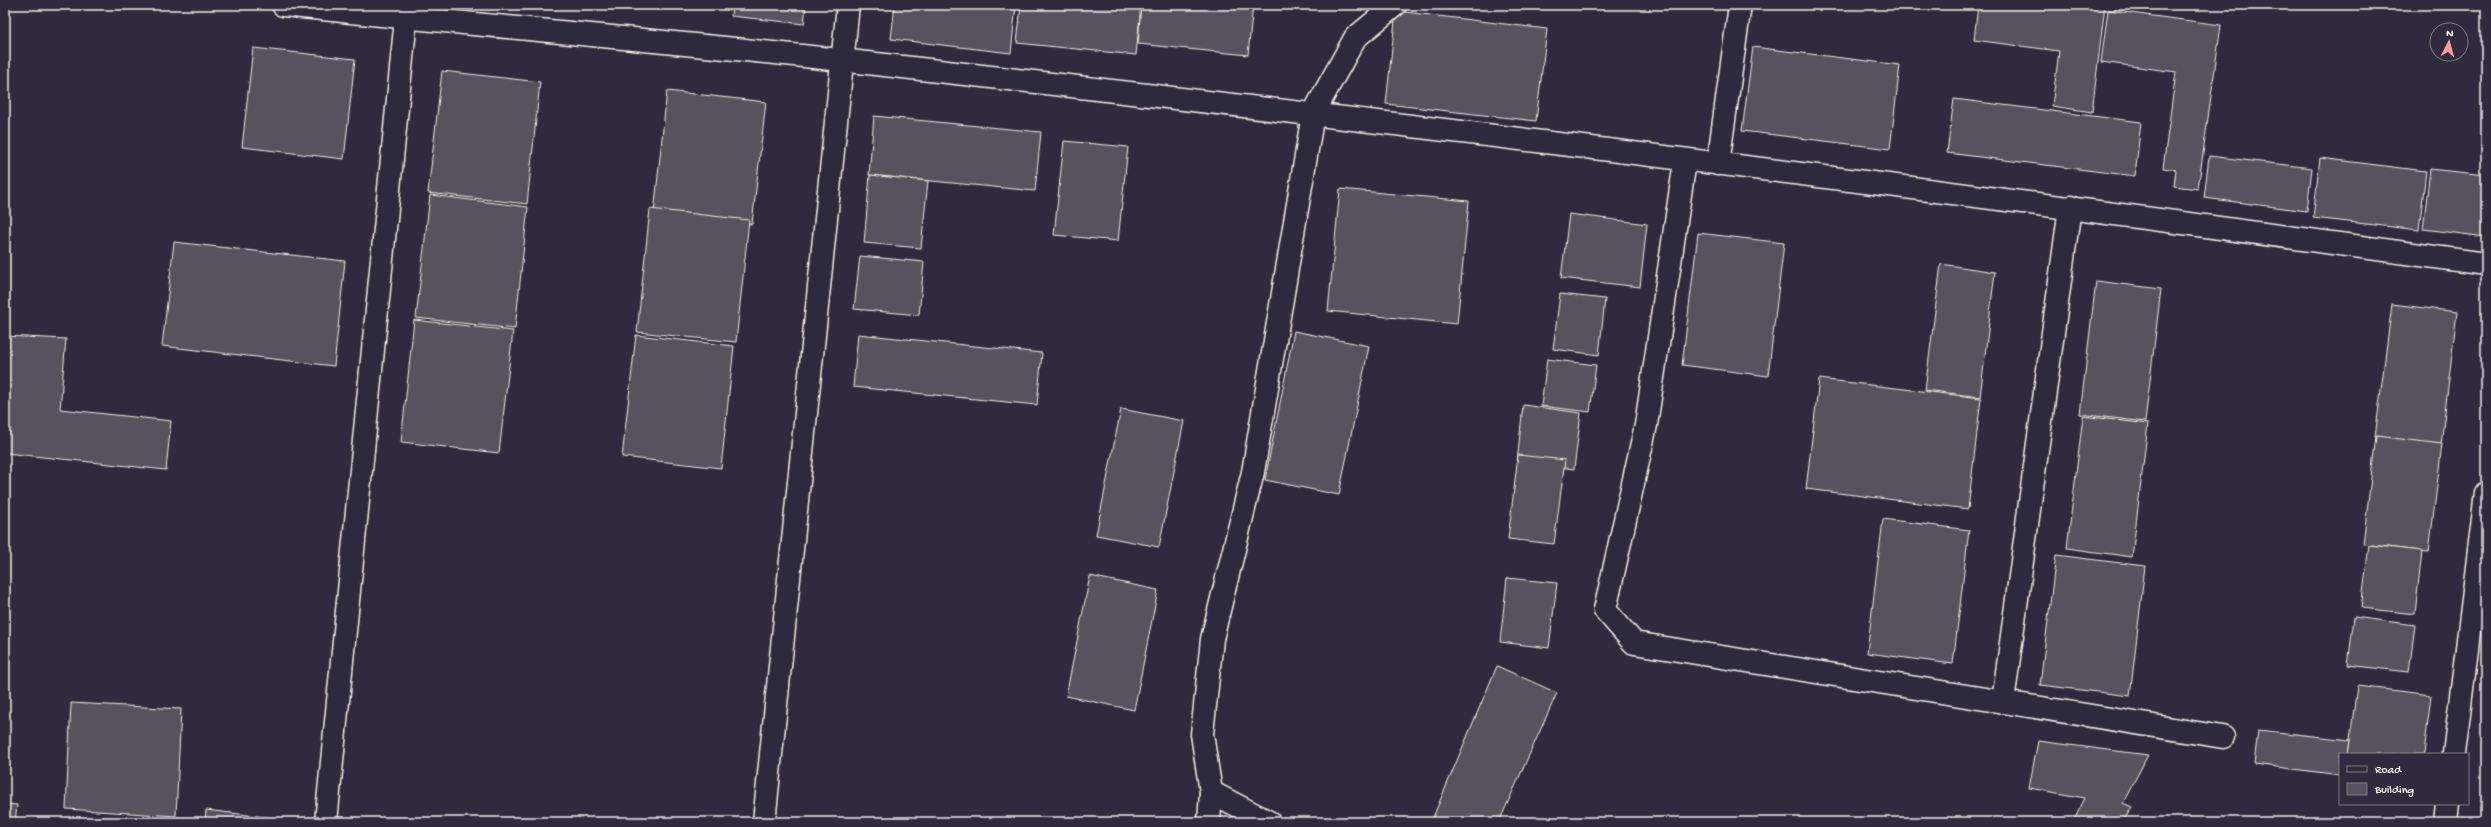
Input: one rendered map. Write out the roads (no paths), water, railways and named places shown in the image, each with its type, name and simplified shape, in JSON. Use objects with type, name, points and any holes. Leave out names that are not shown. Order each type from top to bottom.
[{"type":"street","points":[[283,5],[841,60],[1313,114],[1685,161],[2070,207],[2486,264]]},
{"type":"street","points":[[764,822],[841,60],[848,5]]},
{"type":"street","points":[[1209,822],[1211,792],[1202,734],[1212,639],[1253,472],[1313,114],[1355,38],[1395,5]]},
{"type":"street","points":[[1718,164],[1740,5]]},
{"type":"street","points":[[326,822],[406,18]]},
{"type":"street","points":[[1685,161],[1646,426],[1605,610],[1634,643],[2223,737]]},
{"type":"street","points":[[2003,702],[2070,207]]},
{"type":"street","points":[[2454,753],[2486,493]]},
{"type":"street","points":[[1211,792],[1269,822]]},
{"type":"street","points":[[2445,822],[2447,805]]}]
